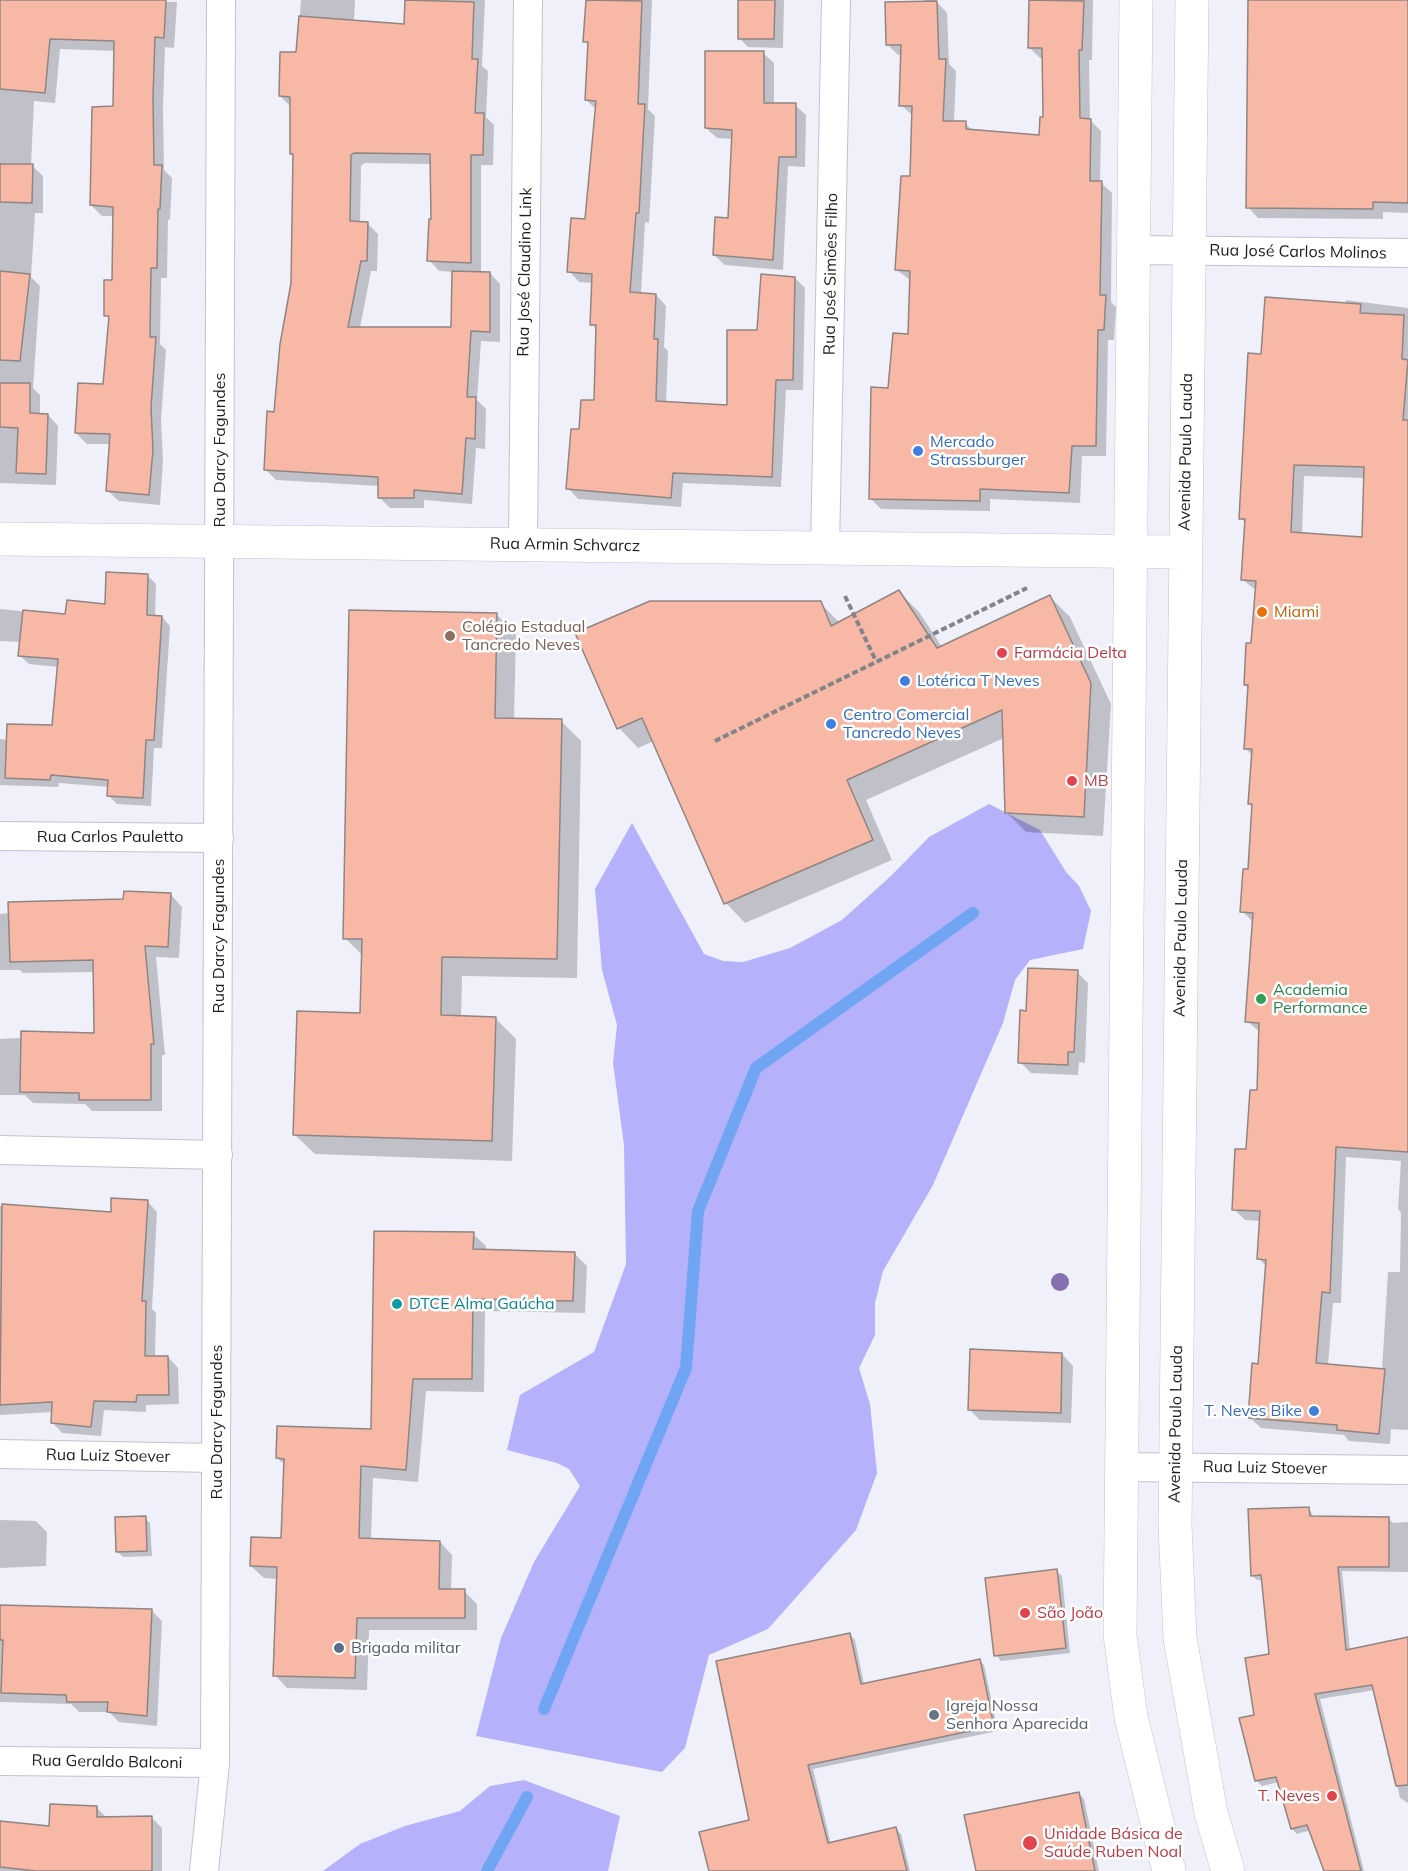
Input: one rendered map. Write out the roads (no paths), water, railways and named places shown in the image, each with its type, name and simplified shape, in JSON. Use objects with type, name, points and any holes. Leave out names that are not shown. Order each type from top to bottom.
[{"type":"main road","points":[[1136,0],[1120,1635],[1131,1717],[1169,1871]]},
{"type":"main road","name":"Avenida Paulo Lauda","points":[[1192,0],[1175,1525],[1180,1638],[1211,1813],[1228,1871]]},
{"type":"main road","name":"Rua Armin Schvarcz","points":[[0,539],[1185,552]]},
{"type":"street","name":"Rua Darcy Fagundes","points":[[204,1871],[215,1763],[221,0]]},
{"type":"street","name":"Rua José Claudino Link","points":[[523,545],[528,0]]},
{"type":"street","name":"Rua José Simões Filho","points":[[825,549],[836,0]]},
{"type":"street","name":"Rua José Carlos Molinos","points":[[1134,250],[1408,253]]},
{"type":"street","name":"Rua Carlos Pauletto","points":[[0,836],[219,837]]},
{"type":"street","points":[[0,1150],[218,1155]]},
{"type":"street","name":"Rua Luiz Stoever","points":[[0,1454],[216,1458]]},
{"type":"street","name":"Rua Luiz Stoever","points":[[1122,1467],[1408,1470]]},
{"type":"street","name":"Rua Geraldo Balconi","points":[[0,1761],[215,1763]]},
{"type":"waterway","points":[[544,1709],[686,1368],[698,1211],[756,1068],[973,913]]},
{"type":"waterway","points":[[487,1871],[527,1797]]},
{"type":"place","name":"Mercado Strassburger","points":[[918,451]]},
{"type":"place","name":"Miami","points":[[1262,612]]},
{"type":"place","name":"Colégio Estadual Tancredo Neves","points":[[450,636]]},
{"type":"place","name":"Farmácia Delta","points":[[1002,653]]},
{"type":"place","name":"Lotérica T Neves","points":[[905,681]]},
{"type":"place","name":"Centro Comercial Tancredo Neves","points":[[831,724]]},
{"type":"place","name":"MB","points":[[1072,781]]},
{"type":"place","name":"Academia Performance","points":[[1261,999]]},
{"type":"place","name":"DTCE Alma Gaúcha","points":[[397,1304]]},
{"type":"place","name":"T. Neves Bike","points":[[1314,1411]]},
{"type":"place","name":"São João","points":[[1025,1613]]},
{"type":"place","name":"Brigada militar","points":[[339,1648]]},
{"type":"place","name":"Igreja Nossa Senhora Aparecida","points":[[934,1715]]},
{"type":"place","name":"T. Neves","points":[[1332,1796]]},
{"type":"place","name":"Unidade Básica de Saúde Ruben Noal","points":[[1030,1843]]}]
